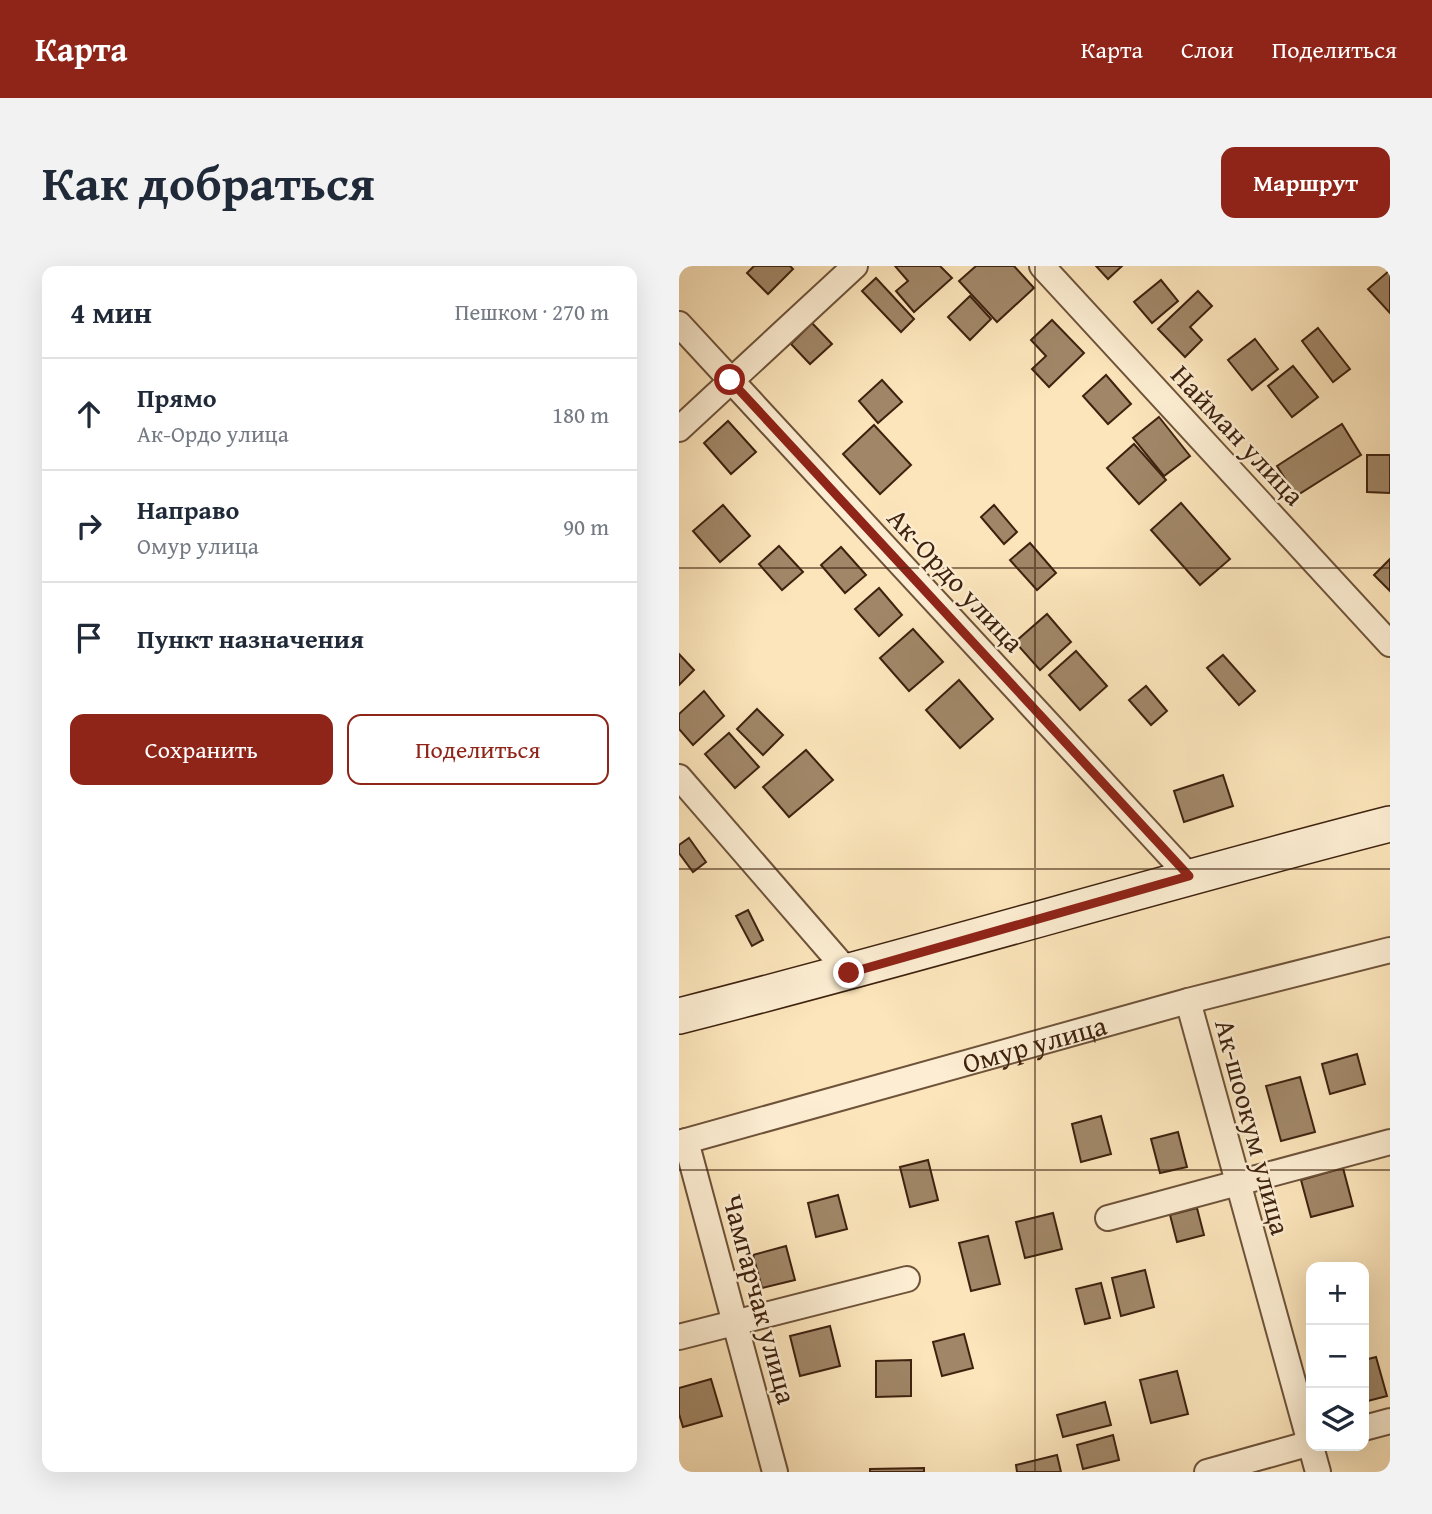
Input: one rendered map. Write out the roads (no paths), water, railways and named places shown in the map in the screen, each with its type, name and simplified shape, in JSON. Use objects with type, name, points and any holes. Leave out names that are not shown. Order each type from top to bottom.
[{"type":"street","points":[[679,429],[855,266]]},
{"type":"street","name":"Найман улица","points":[[1042,266],[1390,644]]},
{"type":"street","name":"Ак-Ордо улица","points":[[679,324],[1189,876]]},
{"type":"street","points":[[679,777],[849,973]]},
{"type":"street","points":[[679,1016],[849,973],[1189,876],[1390,824]]},
{"type":"street","name":"Омур улица","points":[[683,1142],[1188,1001],[1390,950]]},
{"type":"street","name":"Ак-шоокум улица","points":[[1188,1001],[1306,1425]]},
{"type":"street","name":"Чамгарчак улица","points":[[683,1142],[736,1323],[775,1472]]},
{"type":"street","points":[[1108,1218],[1390,1142]]},
{"type":"street","points":[[679,1337],[907,1279]]},
{"type":"street","points":[[1369,1427],[1390,1421]]},
{"type":"street","points":[[1207,1472],[1306,1444]]},
{"type":"street","name":"Ак-шоокум улица","points":[[1313,1451],[1318,1472]]}]
